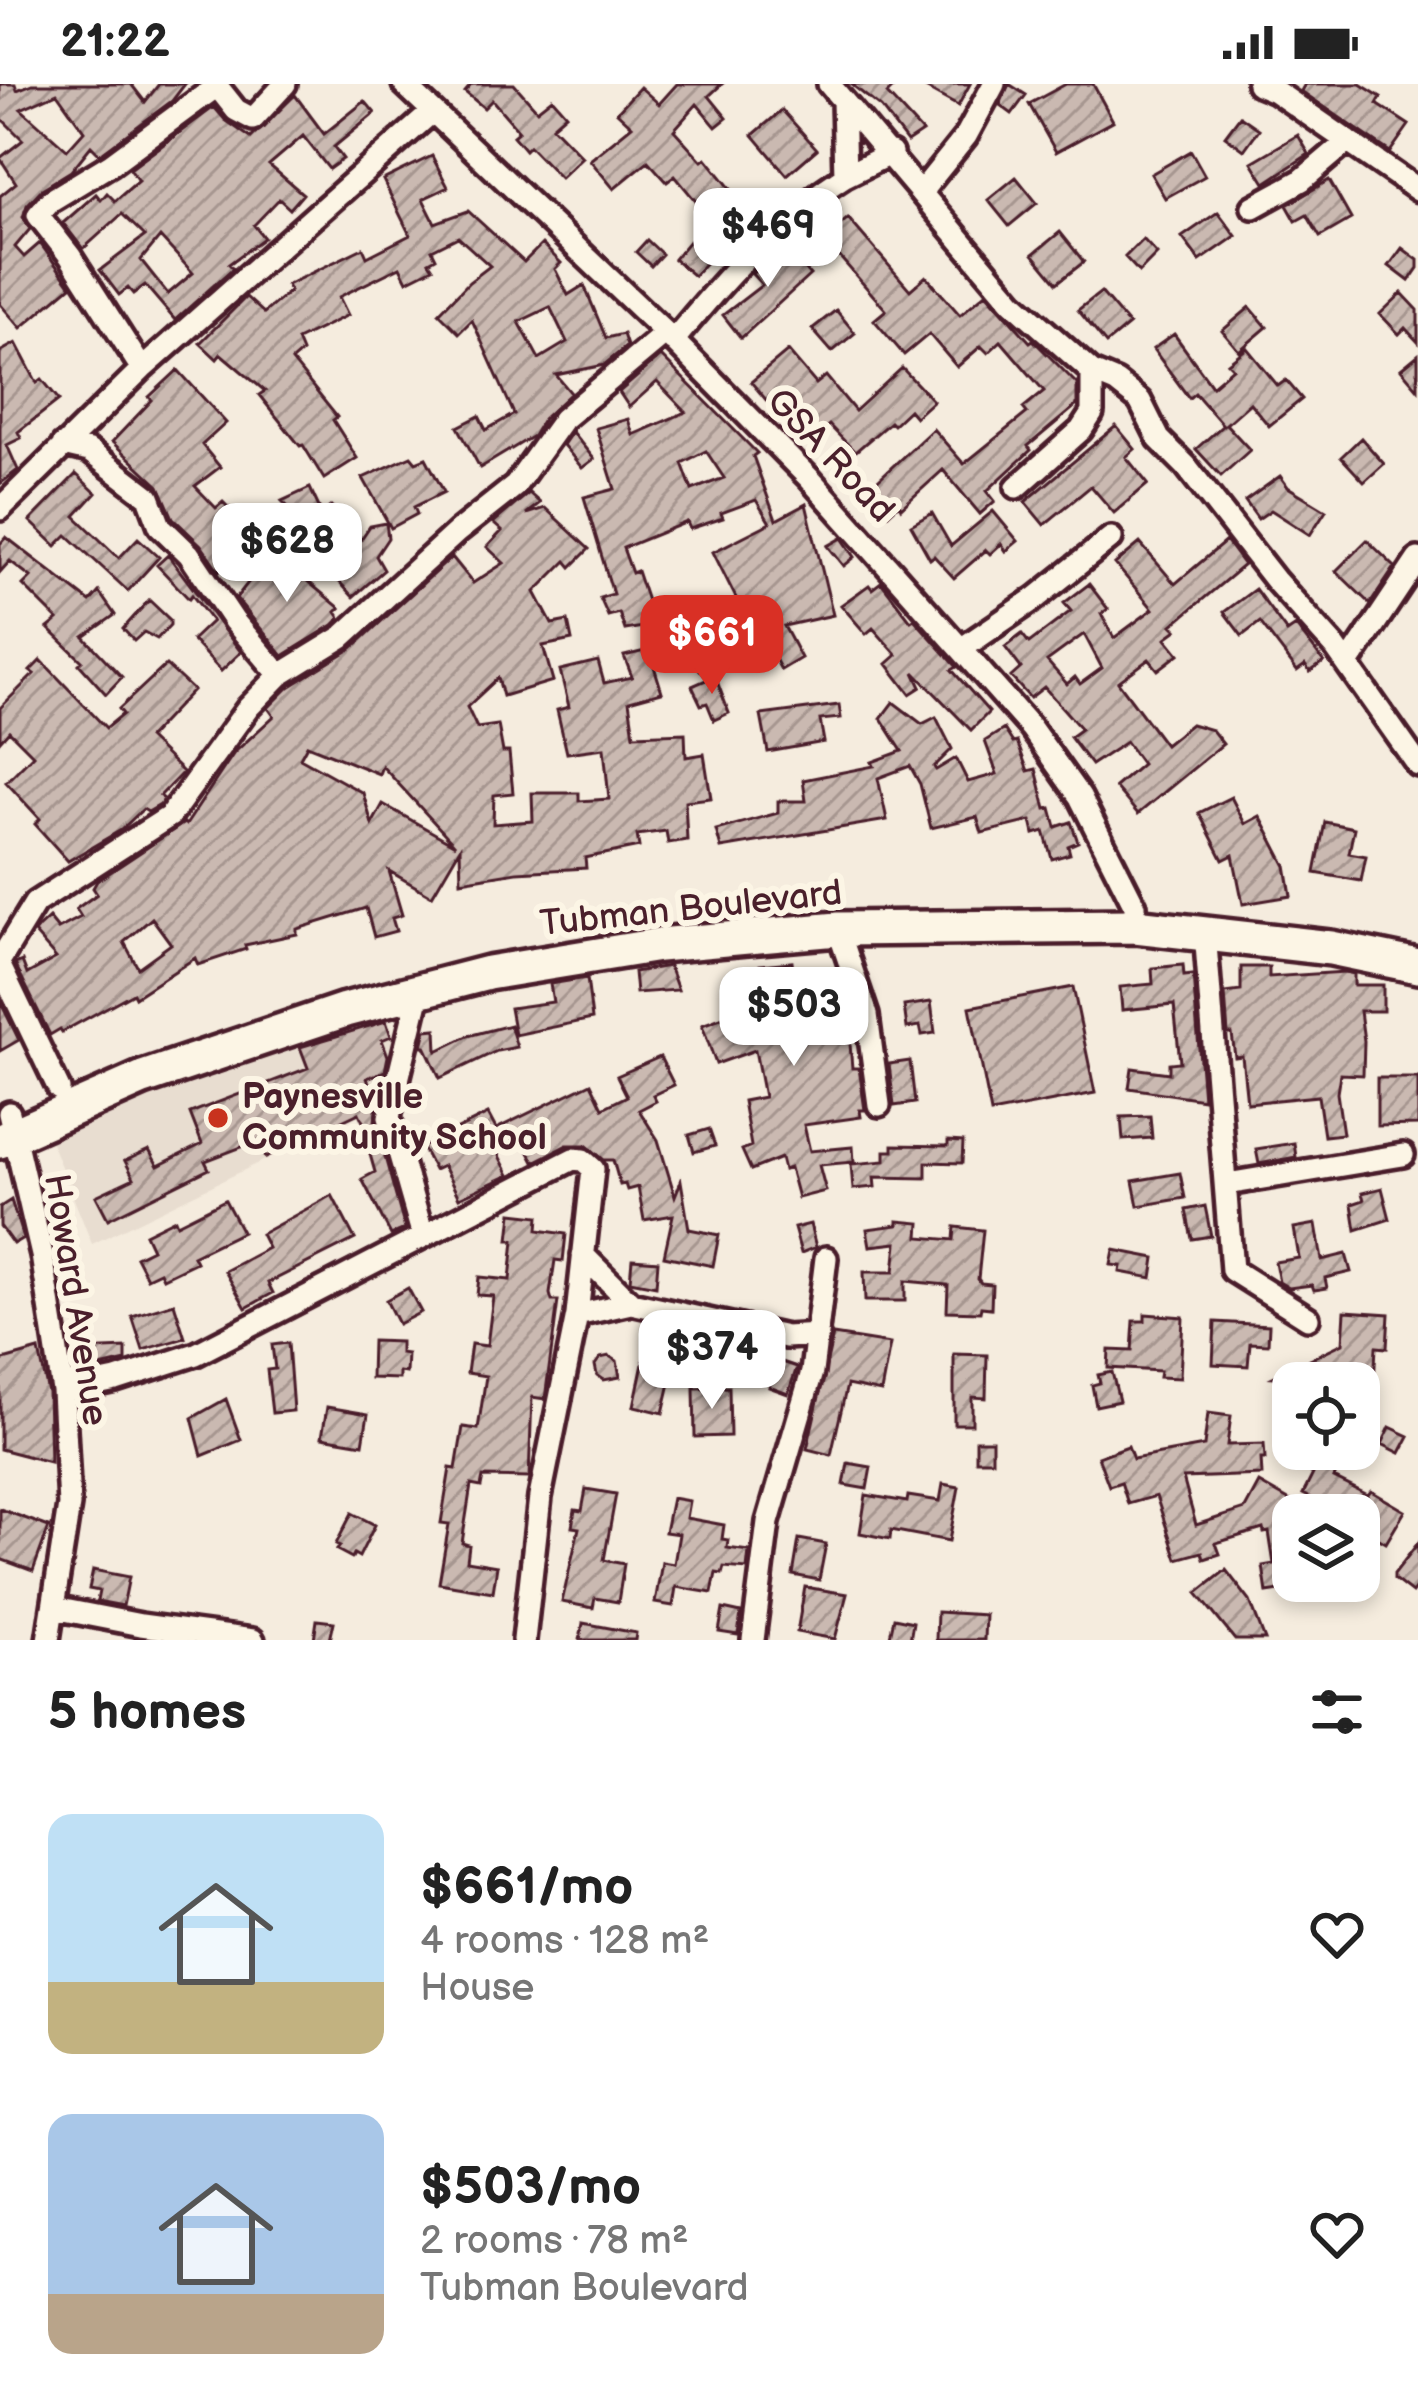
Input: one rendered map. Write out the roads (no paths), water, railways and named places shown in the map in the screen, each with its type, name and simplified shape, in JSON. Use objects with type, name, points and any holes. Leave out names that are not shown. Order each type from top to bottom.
[{"type":"highway","name":"Tubman Boulevard","points":[[5,1126],[421,988],[596,953],[838,929],[1208,914],[1418,952]]},
{"type":"highway","name":"Tubman Boulevard","points":[[5,1126],[59,1089],[213,1030],[461,958],[593,933],[719,919],[1135,916],[1418,966]]},
{"type":"street","points":[[142,369],[38,215],[50,201],[111,164],[217,86],[236,110],[253,119],[285,84]]},
{"type":"street","name":"GSA Road","points":[[404,84],[810,479],[1031,728],[1080,797],[1135,916]]},
{"type":"street","points":[[921,192],[966,136],[994,84]]},
{"type":"street","points":[[1270,86],[1418,190]]},
{"type":"street","points":[[836,92],[1013,302],[1092,372],[1116,382],[1140,401],[1169,453],[1186,466],[1348,664],[1418,765]]},
{"type":"street","points":[[836,92],[845,176]]},
{"type":"street","points":[[0,509],[142,369],[432,112]]},
{"type":"street","points":[[1253,207],[1302,180],[1348,141]]},
{"type":"street","points":[[59,1089],[0,963],[35,903],[170,816],[248,708],[280,676],[342,637],[515,486],[563,419],[669,337],[802,204],[891,153]]},
{"type":"street","points":[[1017,487],[1081,430],[1092,412],[1092,372]]},
{"type":"street","points":[[63,445],[89,451],[149,497],[160,526],[189,554],[234,621],[280,676]]},
{"type":"street","points":[[961,649],[1036,598],[1111,538]]},
{"type":"street","points":[[1348,664],[1418,560]]},
{"type":"street","points":[[838,929],[867,1015],[879,1106]]},
{"type":"street","points":[[1205,932],[1232,1270],[1308,1318]]},
{"type":"street","points":[[421,988],[389,1117],[423,1236]]},
{"type":"street","name":"Howard Avenue","points":[[5,1126],[42,1255],[63,1391],[69,1505],[48,1640]]},
{"type":"street","points":[[1227,1184],[1403,1155]]},
{"type":"street","points":[[63,1391],[116,1380],[196,1354],[573,1159],[584,1160],[593,1168],[577,1315],[540,1496],[524,1640]]},
{"type":"street","points":[[583,1255],[631,1303]]},
{"type":"street","points":[[753,1640],[769,1522],[812,1372],[826,1258]]},
{"type":"street","points":[[577,1315],[631,1303],[786,1336],[818,1335]]},
{"type":"street","points":[[54,1608],[253,1640]]},
{"type":"place","name":"Paynesville Community School","points":[[218,1118]]}]
